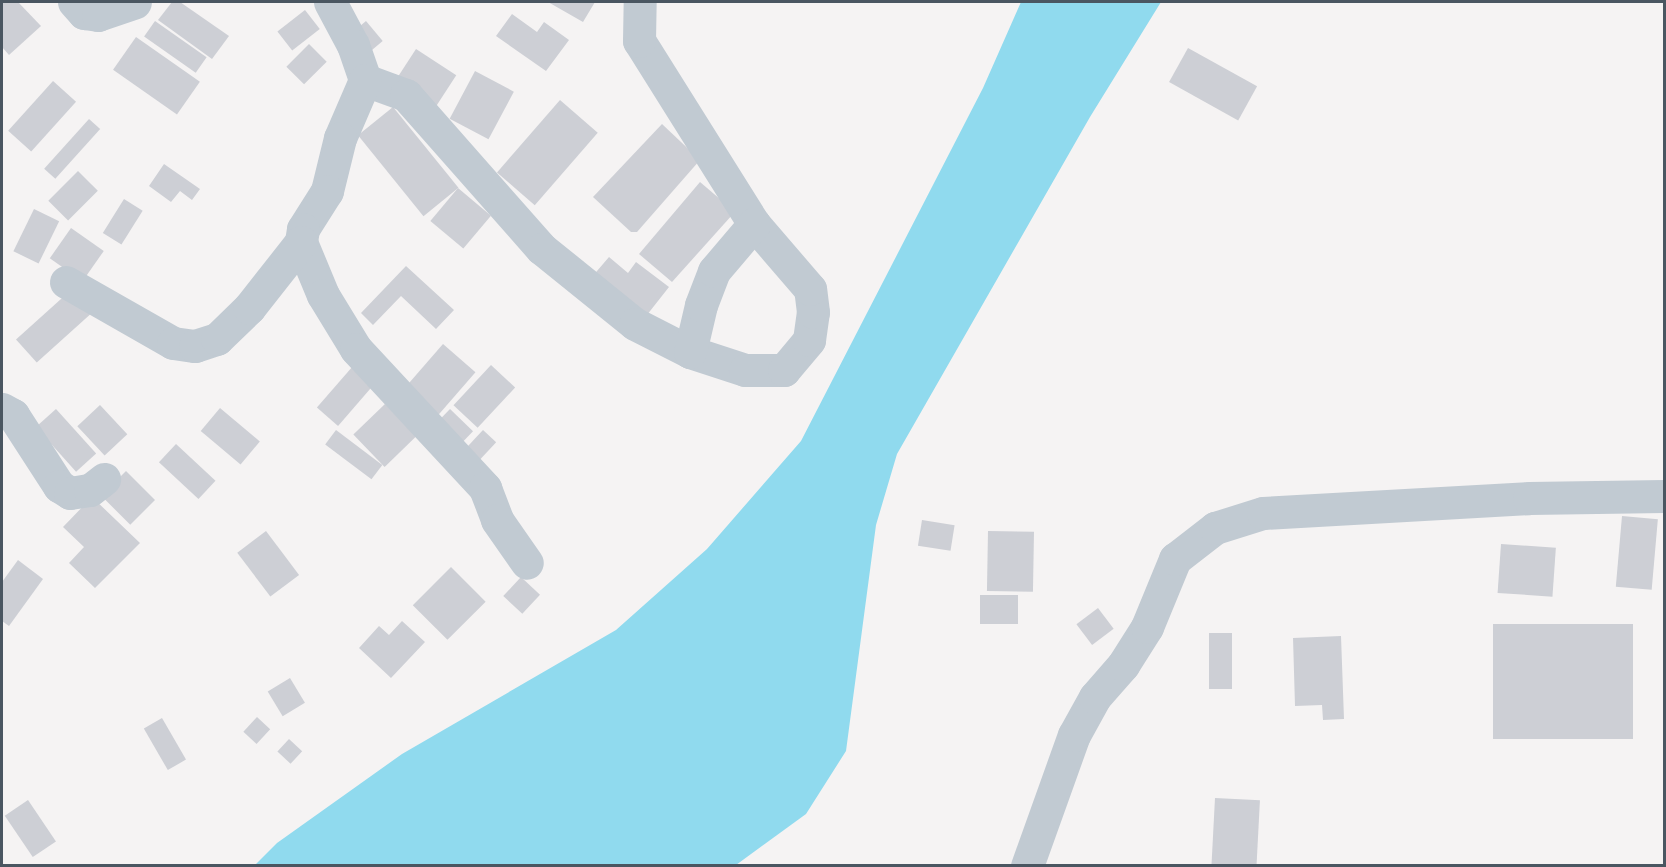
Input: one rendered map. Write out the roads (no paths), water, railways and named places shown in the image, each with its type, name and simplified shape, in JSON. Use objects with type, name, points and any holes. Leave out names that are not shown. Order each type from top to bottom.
[{"type":"street","points":[[74,2],[84,13],[98,15],[135,2]]},
{"type":"street","points":[[66,282],[173,343],[195,346],[217,339],[249,308],[300,242],[303,229],[327,191],[340,138],[365,80],[353,45],[330,2]]},
{"type":"street","points":[[365,80],[406,95],[542,249],[635,324],[690,352],[745,370],[783,370],[796,360],[809,340],[813,312],[810,289],[754,224],[639,41],[640,2]]},
{"type":"street","points":[[690,352],[701,305],[714,271],[754,224]]},
{"type":"street","points":[[300,242],[323,295],[356,349],[485,488],[497,520],[527,564]]},
{"type":"street","points":[[2,409],[13,415],[59,486],[70,493],[90,490],[104,479]]},
{"type":"street","points":[[1028,866],[1074,735],[1095,697],[1123,665],[1147,627],[1175,559],[1215,528],[1263,513],[1529,498],[1665,496]]},
{"type":"water","points":[[1021,2],[1161,2],[1090,117],[897,454],[876,525],[846,751],[806,814],[736,865],[255,865],[277,843],[402,754],[616,630],[707,549],[801,441],[983,88]]}]
